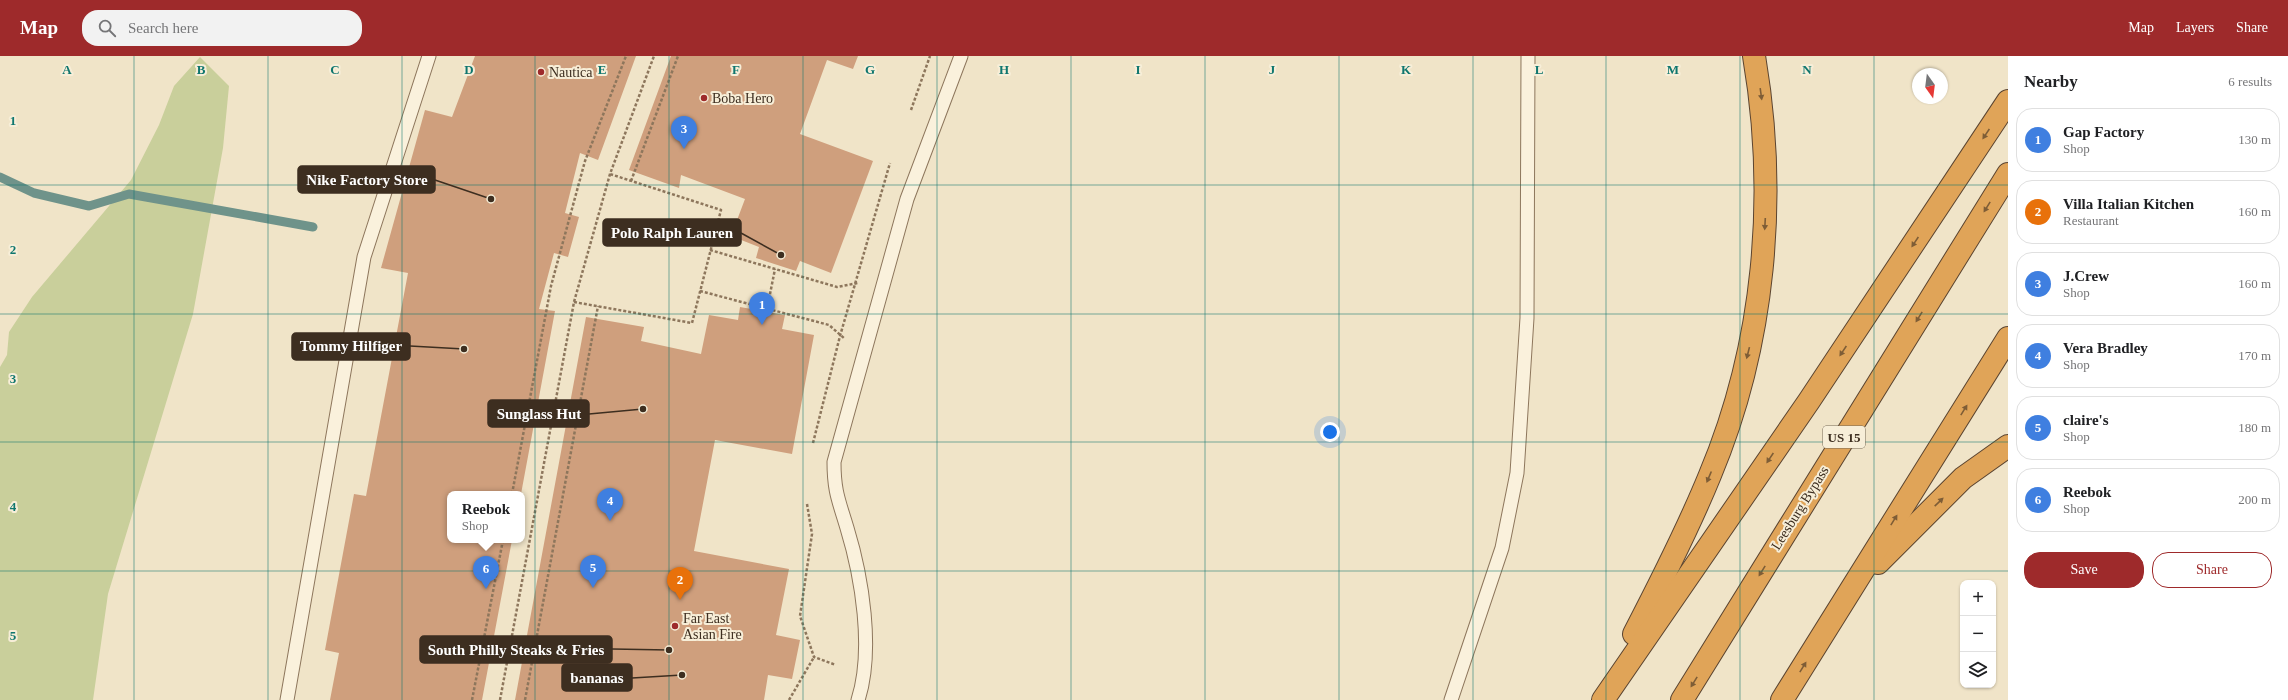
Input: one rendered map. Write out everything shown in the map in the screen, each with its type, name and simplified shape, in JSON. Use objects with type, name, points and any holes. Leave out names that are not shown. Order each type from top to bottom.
[{"type":"highway","points":[[1602,700],[1710,475],[1734,408],[1751,339],[1763,259],[1767,179],[1762,98],[1754,56]]},
{"type":"highway","points":[[1602,700],[1809,401],[2008,101]]},
{"type":"highway","name":"Leesburg Bypass","points":[[1682,700],[2008,174]]},
{"type":"highway","points":[[1782,700],[2008,338]]},
{"type":"highway","points":[[1851,589],[1963,478],[2008,446]]},
{"type":"lane","points":[[287,700],[364,257],[428,56]]},
{"type":"lane","points":[[858,700],[863,684],[865,644],[862,604],[847,527],[834,486],[834,462],[907,199],[961,56]]},
{"type":"lane","points":[[1451,700],[1502,548],[1517,473],[1527,318],[1528,56]]},
{"type":"path","points":[[513,491],[551,286],[585,161],[626,56]]},
{"type":"path","points":[[500,700],[574,302],[610,174],[654,56]]},
{"type":"path","points":[[631,181],[678,56]]},
{"type":"path","points":[[911,110],[930,56]]},
{"type":"path","points":[[813,443],[840,336],[857,283],[890,163]]},
{"type":"path","points":[[574,302],[692,323],[720,210],[610,174]]},
{"type":"path","points":[[710,250],[837,287],[857,283],[862,284]]},
{"type":"path","points":[[767,309],[775,269]]},
{"type":"path","points":[[700,291],[829,325],[846,340]]},
{"type":"path","points":[[525,700],[598,306]]},
{"type":"path","points":[[789,700],[814,657],[800,616],[812,534],[807,504]]},
{"type":"path","points":[[472,700],[502,543]]},
{"type":"path","points":[[814,657],[836,665]]},
{"type":"green space","points":[[200,57],[229,86],[223,148],[193,314],[108,594],[93,700],[0,700],[0,367],[7,355],[9,332],[32,297],[131,180],[159,125],[174,86]]},
{"type":"building","points":[[475,56],[636,56],[598,160],[580,153],[565,213],[579,217],[568,257],[554,253],[539,309],[555,311],[522,491],[447,491],[447,543],[511,543],[482,700],[330,700],[339,653],[325,650],[354,494],[366,496],[408,273],[381,268],[425,110],[452,117]]},
{"type":"building","points":[[671,56],[858,56],[853,69],[827,60],[800,134],[873,161],[831,273],[800,261],[796,271],[756,258],[759,247],[731,236],[745,199],[681,175],[679,188],[629,170]]},
{"type":"building","points":[[740,307],[785,315],[782,329],[814,335],[792,454],[715,440],[694,551],[789,569],[776,635],[800,640],[792,679],[768,675],[764,700],[515,700],[586,317],[644,327],[641,341],[701,354],[709,315],[738,320]]},
{"type":"waterway","points":[[0,177],[34,193],[89,206],[129,194],[313,227]]},
{"type":"place","name":"Nautica","points":[[541,72]]},
{"type":"place","name":"Boba Hero","points":[[704,98]]},
{"type":"place","name":"J.Crew","points":[[684,149]]},
{"type":"place","name":"Nike Factory Store","points":[[491,199]]},
{"type":"place","name":"Polo Ralph Lauren","points":[[781,255]]},
{"type":"place","name":"Gap Factory","points":[[762,325]]},
{"type":"place","name":"Tommy Hilfiger","points":[[464,349]]},
{"type":"place","name":"Sunglass Hut","points":[[643,409]]},
{"type":"place","name":"Vera Bradley","points":[[610,521]]},
{"type":"place","name":"claire's","points":[[593,588]]},
{"type":"place","name":"Reebok","points":[[486,589]]},
{"type":"place","name":"Villa Italian Kitchen","points":[[680,600]]},
{"type":"place","name":"Far East Asian Fire","points":[[675,626]]},
{"type":"place","name":"South Philly Steaks & Fries","points":[[669,650]]},
{"type":"place","name":"bananas","points":[[682,675]]}]
